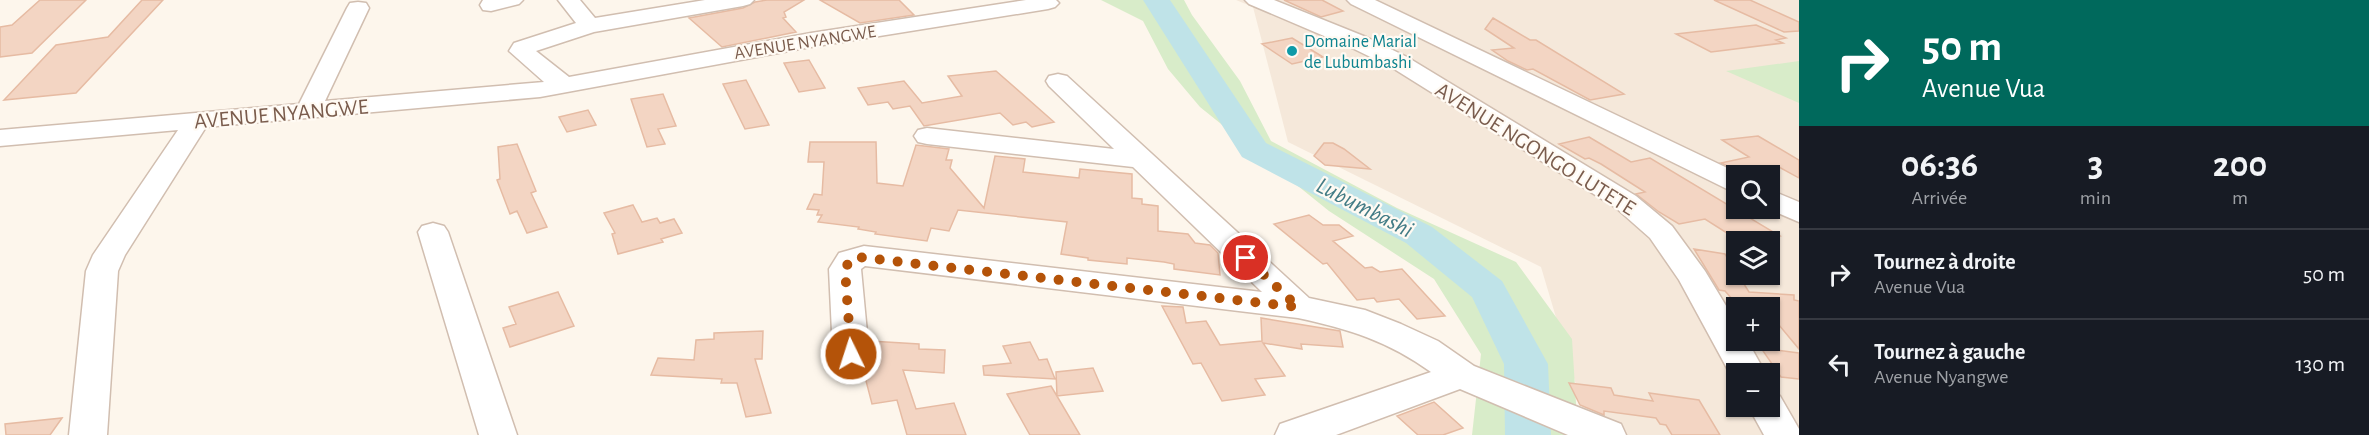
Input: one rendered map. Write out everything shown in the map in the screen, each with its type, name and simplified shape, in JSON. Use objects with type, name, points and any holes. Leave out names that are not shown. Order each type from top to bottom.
[{"type":"street","points":[[491,5],[512,0]]},
{"type":"street","points":[[569,0],[590,26]]},
{"type":"street","points":[[562,84],[521,51],[522,48],[590,26],[742,0]]},
{"type":"street","points":[[967,0],[987,13]]},
{"type":"street","name":"AVENUE NGONGO LUTETE","points":[[1256,0],[1358,42],[1399,62],[1503,124],[1626,202],[1662,232],[1694,278],[1742,363]]},
{"type":"street","points":[[1358,0],[1726,178]]},
{"type":"street","name":"AVENUE NYANGWE","points":[[0,138],[540,90],[562,84],[812,40],[1048,3]]},
{"type":"street","points":[[308,111],[358,8]]},
{"type":"street","points":[[1058,81],[1298,307]]},
{"type":"street","points":[[88,435],[102,271],[109,255],[198,120]]},
{"type":"street","points":[[927,136],[1142,160]]},
{"type":"street","points":[[1780,204],[1799,213]]},
{"type":"street","points":[[433,232],[498,435]]},
{"type":"street","points":[[851,354],[845,269],[850,260],[864,256],[1298,307],[1353,318],[1389,332],[1425,350],[1467,377],[1596,430]]},
{"type":"street","points":[[1294,435],[1467,377]]},
{"type":"street","points":[[1773,417],[1783,435]]},
{"type":"shaded area","points":[[1236,0],[1799,0],[1799,435],[1591,435],[1541,267],[1288,142],[1253,7]]},
{"type":"green space","points":[[1101,0],[1184,0],[1192,15],[1240,81],[1271,141],[1397,208],[1516,262],[1572,339],[1578,435],[1472,435],[1481,354],[1434,279],[1329,211],[1200,107],[1168,69],[1143,21]]},
{"type":"green space","points":[[1799,61],[1799,103],[1726,71]]},
{"type":"building","points":[[40,0],[86,0],[32,53],[0,57],[0,27],[12,25]]},
{"type":"building","points":[[142,0],[163,0],[76,93],[4,100],[56,45],[108,37]]},
{"type":"building","points":[[804,0],[784,12],[786,17],[783,18],[796,32],[722,47],[689,18],[743,8],[755,2]]},
{"type":"building","points":[[820,0],[899,0],[914,15],[860,23]]},
{"type":"building","points":[[1284,0],[1322,0],[1343,11],[1321,17]]},
{"type":"building","points":[[1714,0],[1750,0],[1799,22],[1799,31],[1784,32]]},
{"type":"building","points":[[1493,18],[1530,40],[1536,40],[1624,94],[1590,100],[1533,69],[1527,70],[1508,61],[1492,50],[1514,48],[1485,29]]},
{"type":"building","points":[[1756,25],[1786,38],[1776,40],[1783,43],[1711,52],[1676,34]]},
{"type":"building","name":"Domaine Marial de Lubumbashi","points":[[1292,38],[1323,57],[1292,64],[1262,44]]},
{"type":"building","points":[[809,60],[825,88],[799,92],[784,63]]},
{"type":"building","points":[[996,71],[1054,122],[1032,127],[1026,122],[1013,125],[1000,113],[924,126],[910,106],[893,109],[888,102],[868,105],[858,88],[904,81],[922,103],[962,96],[948,76]]},
{"type":"building","points":[[746,80],[769,125],[745,129],[723,84]]},
{"type":"building","points":[[663,94],[676,126],[658,129],[665,144],[647,147],[631,99]]},
{"type":"building","points":[[588,110],[596,125],[567,132],[559,117]]},
{"type":"building","points":[[1758,136],[1799,160],[1799,178],[1780,168],[1780,165],[1726,165],[1721,163],[1749,157],[1722,140]]},
{"type":"building","points":[[1589,137],[1631,162],[1650,158],[1726,204],[1726,219],[1752,219],[1772,231],[1726,232],[1705,219],[1679,224],[1636,194],[1645,192],[1601,164],[1589,158],[1585,159],[1559,144]]},
{"type":"building","points":[[810,142],[876,142],[877,183],[903,186],[916,145],[949,149],[946,160],[952,160],[950,168],[984,208],[995,156],[1025,159],[1023,172],[1079,178],[1080,169],[1132,174],[1132,198],[1142,199],[1142,204],[1158,206],[1158,231],[1188,234],[1195,243],[1210,245],[1218,253],[1220,275],[1174,269],[1174,264],[1164,262],[1127,258],[1127,264],[1088,260],[1088,258],[1061,254],[1067,222],[958,210],[949,231],[931,228],[927,241],[875,234],[876,232],[858,229],[859,227],[818,222],[822,215],[817,215],[819,210],[807,209],[814,194],[822,195],[824,162],[808,162]]},
{"type":"building","points":[[1324,143],[1333,143],[1344,149],[1370,169],[1325,165],[1314,156]]},
{"type":"building","points":[[517,144],[536,191],[531,193],[547,227],[527,233],[517,211],[510,214],[497,180],[500,179],[498,147]]},
{"type":"building","points":[[633,205],[642,222],[657,218],[660,223],[674,219],[682,233],[661,239],[663,242],[618,254],[612,234],[615,233],[604,213]]},
{"type":"building","points":[[1309,215],[1323,225],[1339,225],[1353,236],[1333,241],[1365,268],[1372,267],[1380,272],[1402,269],[1445,316],[1417,319],[1399,299],[1377,302],[1374,298],[1357,300],[1327,263],[1323,264],[1274,224]]},
{"type":"building","points":[[1694,249],[1725,254],[1726,285],[1745,285],[1749,292],[1794,295],[1794,300],[1799,301],[1799,349],[1780,326],[1780,297],[1730,297],[1725,291],[1719,290]]},
{"type":"building","points":[[558,292],[574,326],[510,347],[503,328],[516,324],[509,307]]},
{"type":"building","points":[[1162,306],[1183,307],[1186,323],[1206,321],[1220,345],[1262,341],[1261,318],[1340,331],[1343,347],[1301,344],[1302,349],[1263,343],[1285,376],[1255,379],[1265,395],[1222,401],[1201,363],[1193,364]]},
{"type":"building","points":[[763,331],[762,359],[755,359],[771,413],[746,417],[737,383],[721,383],[722,379],[651,375],[658,358],[694,360],[696,340],[714,339],[714,333]]},
{"type":"building","points":[[870,341],[919,344],[919,349],[945,350],[944,373],[903,370],[916,409],[954,403],[966,435],[907,435],[897,400],[872,404],[865,377],[867,362],[871,354]]},
{"type":"building","points":[[1030,342],[1039,360],[1047,359],[1055,379],[984,375],[983,366],[1011,363],[1003,346]]},
{"type":"building","points":[[1763,351],[1799,353],[1799,379],[1781,377],[1780,363],[1771,363]]},
{"type":"building","points":[[1093,368],[1103,391],[1057,396],[1056,372]]},
{"type":"building","points":[[1569,383],[1611,388],[1614,395],[1653,401],[1649,393],[1699,400],[1720,435],[1672,435],[1666,425],[1660,424],[1656,418],[1604,411],[1604,415],[1580,405]]},
{"type":"building","points":[[1051,386],[1080,435],[1030,435],[1007,394]]},
{"type":"building","points":[[1434,402],[1463,428],[1443,435],[1418,435],[1397,416]]},
{"type":"building","points":[[62,418],[50,435],[6,435],[5,424]]},
{"type":"waterway","name":"Lubumbashi","points":[[1156,0],[1254,150],[1419,235],[1488,290],[1526,364],[1528,435]]},
{"type":"place","name":"Domaine Marial de Lubumbashi","points":[[1292,51]]},
{"type":"route","points":[[851,354],[845,269],[850,260],[857,257],[1298,307],[1246,258]]}]
